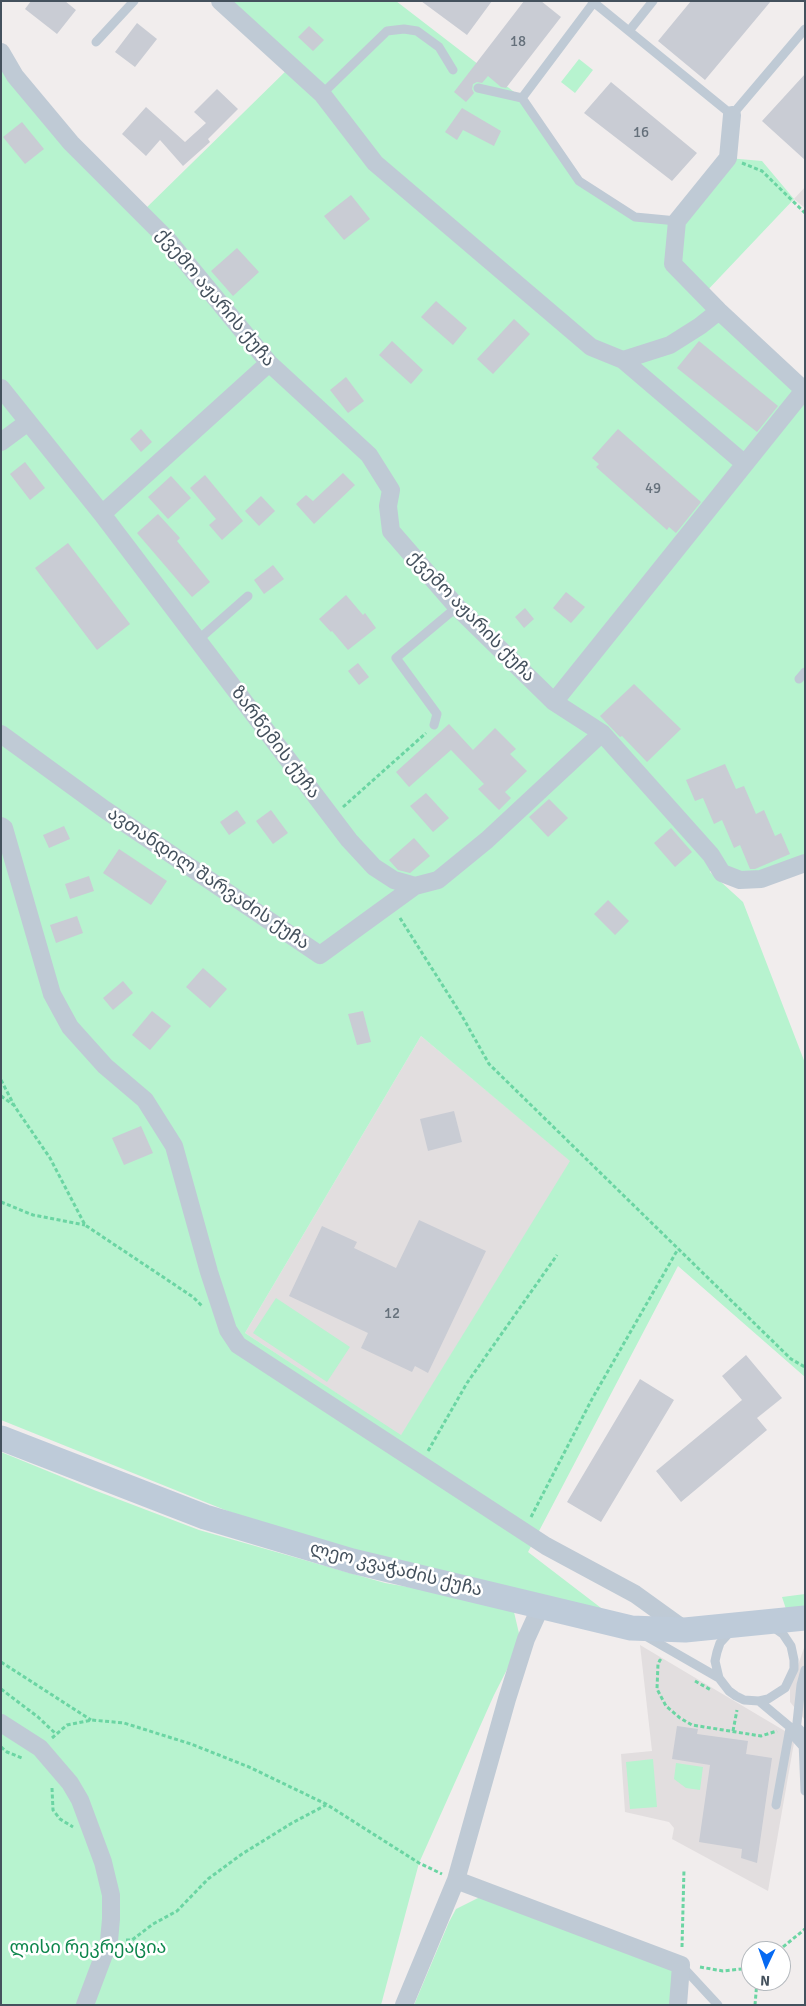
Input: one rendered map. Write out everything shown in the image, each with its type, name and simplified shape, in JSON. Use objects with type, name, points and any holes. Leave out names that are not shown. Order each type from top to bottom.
[{"type":"main road","name":"ლეო კვაჭაძის ქუჩა","points":[[1,1438],[205,1517],[352,1561],[630,1628],[685,1630],[805,1618]]},
{"type":"street","points":[[220,1],[322,94],[375,163],[591,346],[623,360],[746,464]]},
{"type":"street","name":"ქვემო აჟარის ქუჩა","points":[[1,52],[15,76],[71,143],[167,239],[269,363],[369,455],[391,490],[388,506],[391,531],[457,607],[554,702],[602,733],[711,855],[722,873],[740,880],[761,879],[805,863]]},
{"type":"street","points":[[554,702],[804,390],[719,311],[673,264],[676,221],[728,158],[732,115]]},
{"type":"street","points":[[623,360],[670,345],[719,311]]},
{"type":"street","points":[[102,514],[269,363]]},
{"type":"street","name":"ზარწემის ქუჩა","points":[[1,388],[102,514],[349,840],[374,868],[394,880],[414,886]]},
{"type":"street","points":[[1,442],[28,422]]},
{"type":"street","points":[[414,886],[438,880],[487,840],[602,733]]},
{"type":"street","name":"ავთანდილ შარვაძის ქუჩა","points":[[1,734],[104,809],[320,955],[414,886]]},
{"type":"street","points":[[1,826],[4,828],[52,994],[70,1027],[105,1066],[145,1100],[174,1146],[209,1272],[228,1330],[238,1345],[524,1532],[635,1594],[685,1630]]},
{"type":"street","points":[[404,2005],[456,1880],[507,1699],[526,1640],[542,1606]]},
{"type":"street","points":[[1,1723],[34,1754],[70,1783],[80,1800],[103,1862],[111,1895],[112,1919],[109,1941],[85,2005]]},
{"type":"street","points":[[456,1880],[681,1965],[678,2005]]},
{"type":"lane","points":[[96,42],[134,1]]},
{"type":"lane","points":[[629,31],[653,1]]},
{"type":"lane","points":[[522,98],[593,2],[732,115],[805,29]]},
{"type":"lane","points":[[322,94],[387,31],[404,29],[417,31],[439,47],[453,70]]},
{"type":"lane","points":[[478,88],[522,98],[579,181],[635,217],[676,221]]},
{"type":"lane","points":[[198,640],[248,596]]},
{"type":"lane","points":[[434,725],[437,714],[396,658],[457,607]]},
{"type":"lane","points":[[719,1678],[715,1660],[720,1643],[725,1636],[748,1624],[771,1626],[783,1634],[791,1646],[803,1687]]},
{"type":"lane","points":[[630,1628],[719,1678],[729,1691],[744,1700],[758,1701],[768,1699],[785,1688],[794,1670],[794,1660]]},
{"type":"lane","points":[[776,1805],[796,1733],[805,1670]]},
{"type":"lane","points":[[758,1701],[796,1733],[805,1791]]},
{"type":"lane","points":[[681,1965],[718,2005]]},
{"type":"path","points":[[728,158],[762,171],[805,213]]},
{"type":"path","points":[[332,817],[434,725]]},
{"type":"path","points":[[391,903],[462,1016],[489,1064],[791,1359],[805,1367]]},
{"type":"path","points":[[1,1080],[15,1107],[50,1158],[85,1225]]},
{"type":"path","points":[[1,1096],[15,1107]]},
{"type":"path","points":[[1,1202],[33,1215],[85,1225],[193,1297],[228,1330]]},
{"type":"path","points":[[524,1532],[592,1399],[678,1249]]},
{"type":"path","points":[[420,1464],[466,1383],[557,1255]]},
{"type":"path","points":[[668,1666],[660,1660],[658,1664],[657,1689],[666,1706],[692,1725],[761,1736],[774,1733],[796,1733]]},
{"type":"path","points":[[1,1662],[92,1720]]},
{"type":"path","points":[[694,1681],[712,1691]]},
{"type":"path","points":[[1,1689],[38,1717],[56,1734]]},
{"type":"path","points":[[733,1731],[737,1706],[744,1700]]},
{"type":"path","points":[[1,1747],[15,1756],[34,1754],[67,1725],[92,1720],[124,1723],[191,1744],[249,1767],[326,1804],[419,1863],[456,1880]]},
{"type":"path","points":[[50,1779],[53,1810],[60,1819],[81,1831],[93,1832]]},
{"type":"path","points":[[109,1941],[132,1940],[153,1924],[177,1911],[208,1880],[242,1854],[326,1804]]},
{"type":"path","points":[[684,1868],[681,1965],[724,1971],[741,1969]]},
{"type":"path","points":[[790,1941],[805,1929]]},
{"type":"path","points":[[755,2005],[756,1991]]},
{"type":"shaded area","points":[[805,187],[805,208],[794,199]]},
{"type":"shaded area","points":[[421,1036],[571,1161],[401,1436],[245,1333]]},
{"type":"shaded area","points":[[640,1645],[795,1737],[768,1891],[672,1839],[674,1828],[669,1822],[625,1812],[621,1754],[652,1751]]},
{"type":"shaded area","points":[[805,1645],[805,1720],[790,1702],[790,1688]]},
{"type":"green space","points":[[220,1],[396,1],[522,98],[579,181],[635,217],[677,221],[728,158],[762,161],[794,199],[703,295],[805,391],[805,857],[759,876],[729,870],[711,856],[710,872],[743,902],[805,1063],[805,1377],[678,1266],[528,1552],[605,1611],[365,1555],[230,1512],[1,1420],[1,52],[141,213],[291,66]],"holes":[[[421,1036],[570,1161],[401,1435],[245,1333]]]},
{"type":"green space","points":[[579,59],[593,70],[575,93],[561,82]]},
{"type":"green space","points":[[276,1298],[350,1347],[327,1382],[253,1333]]},
{"type":"green space","name":"ლისი რეკრეაცია","points":[[1,1452],[199,1530],[385,1583],[442,1593],[514,1612],[521,1642],[494,1695],[419,1863],[381,2005],[1,2005]]},
{"type":"green space","points":[[805,1594],[805,1607],[786,1609],[782,1597]]},
{"type":"green space","points":[[653,1759],[657,1807],[630,1809],[626,1762]]},
{"type":"green space","points":[[676,1763],[703,1767],[700,1790],[686,1788],[674,1779]]},
{"type":"green space","points":[[480,1897],[674,1967],[670,2005],[414,2005],[456,1909]]},
{"type":"building","points":[[31,1],[65,1],[76,10],[57,34],[25,9]]},
{"type":"building","points":[[421,1],[492,1],[467,35]]},
{"type":"building","points":[[524,1],[541,1],[561,17],[506,88],[501,87],[488,76],[482,83],[477,82],[473,84],[472,89],[474,93],[466,102],[454,92]]},
{"type":"building","points":[[691,1],[771,1],[705,80],[658,41]]},
{"type":"building","points":[[137,23],[157,39],[135,67],[115,52]]},
{"type":"building","points":[[309,26],[324,40],[313,51],[298,37]]},
{"type":"building","points":[[805,74],[805,160],[762,121]]},
{"type":"building","points":[[611,82],[697,153],[672,181],[584,113]]},
{"type":"building","points":[[217,89],[238,109],[208,139],[210,142],[183,166],[160,140],[146,156],[122,134],[146,107],[185,142],[206,123],[194,112]]},
{"type":"building","points":[[462,108],[501,131],[494,146],[463,130],[457,140],[445,132]]},
{"type":"building","points":[[22,122],[44,149],[25,164],[3,137]]},
{"type":"building","points":[[351,195],[370,219],[344,240],[324,216]]},
{"type":"building","points":[[237,248],[259,272],[233,296],[211,271]]},
{"type":"building","points":[[436,301],[467,328],[453,345],[421,317]]},
{"type":"building","points":[[514,319],[530,334],[493,374],[477,359]]},
{"type":"building","points":[[392,341],[423,370],[411,384],[379,355]]},
{"type":"building","points":[[699,341],[778,406],[757,432],[677,368]]},
{"type":"building","points":[[346,377],[364,401],[348,413],[330,390]]},
{"type":"building","points":[[141,429],[152,442],[141,452],[130,439]]},
{"type":"building","points":[[618,429],[701,502],[676,533],[669,527],[667,530],[596,467],[599,464],[592,458]]},
{"type":"building","points":[[25,462],[45,488],[30,500],[10,474]]},
{"type":"building","points":[[343,473],[355,485],[314,524],[296,504],[306,495],[313,501]]},
{"type":"building","points":[[205,475],[243,521],[222,540],[209,525],[216,519],[190,488]]},
{"type":"building","points":[[171,476],[191,498],[168,519],[148,497]]},
{"type":"building","points":[[261,496],[275,511],[259,526],[245,511]]},
{"type":"building","points":[[158,514],[180,538],[177,541],[210,582],[192,597],[137,533]]},
{"type":"building","points":[[68,543],[130,624],[97,650],[35,568]]},
{"type":"building","points":[[273,565],[284,579],[264,594],[254,580]]},
{"type":"building","points":[[566,592],[585,607],[571,623],[553,608]]},
{"type":"building","points":[[346,595],[363,615],[365,613],[376,628],[348,650],[319,619]]},
{"type":"building","points":[[525,608],[534,619],[524,628],[515,617]]},
{"type":"building","points":[[358,663],[369,677],[359,685],[348,671]]},
{"type":"building","points":[[634,684],[681,729],[647,762],[600,716]]},
{"type":"building","points":[[449,724],[473,750],[495,728],[516,749],[510,754],[527,771],[505,792],[511,798],[499,810],[478,789],[484,784],[451,750],[409,787],[396,772]]},
{"type":"building","points":[[725,764],[736,789],[744,786],[756,814],[764,810],[775,836],[781,833],[790,854],[755,869],[750,869],[740,845],[734,848],[722,820],[714,824],[703,798],[695,801],[686,780]]},
{"type":"building","points":[[426,793],[449,818],[433,832],[410,806]]},
{"type":"building","points":[[549,799],[568,818],[548,837],[529,817]]},
{"type":"building","points":[[237,810],[246,823],[229,835],[220,822]]},
{"type":"building","points":[[271,810],[288,833],[273,844],[256,821]]},
{"type":"building","points":[[64,826],[70,839],[49,848],[43,835]]},
{"type":"building","points":[[671,828],[692,852],[675,867],[654,843]]},
{"type":"building","points":[[414,838],[430,856],[410,873],[398,870],[389,860]]},
{"type":"building","points":[[119,849],[167,881],[151,905],[103,873]]},
{"type":"building","points":[[89,876],[94,891],[70,899],[65,884]]},
{"type":"building","points":[[608,900],[629,921],[615,935],[594,914]]},
{"type":"building","points":[[77,916],[83,933],[56,943],[50,925]]},
{"type":"building","points":[[203,968],[227,989],[210,1008],[186,987]]},
{"type":"building","points":[[123,981],[133,993],[113,1010],[103,998]]},
{"type":"building","points":[[152,1011],[171,1026],[150,1050],[132,1035]]},
{"type":"building","points":[[363,1011],[371,1042],[357,1045],[348,1014]]},
{"type":"building","points":[[454,1111],[462,1142],[428,1151],[420,1119]]},
{"type":"building","points":[[141,1126],[153,1153],[124,1165],[112,1138]]},
{"type":"building","points":[[419,1220],[486,1251],[428,1373],[415,1366],[412,1372],[361,1348],[368,1333],[289,1296],[322,1226],[357,1242],[354,1248],[396,1268]]},
{"type":"building","points":[[746,1355],[782,1398],[757,1418],[767,1430],[681,1502],[656,1471],[742,1400],[722,1376]]},
{"type":"building","points":[[640,1379],[674,1400],[601,1522],[567,1502]]},
{"type":"building","points":[[677,1726],[698,1729],[697,1734],[748,1741],[746,1754],[772,1758],[757,1863],[741,1858],[742,1849],[699,1842],[710,1765],[672,1759]]}]
